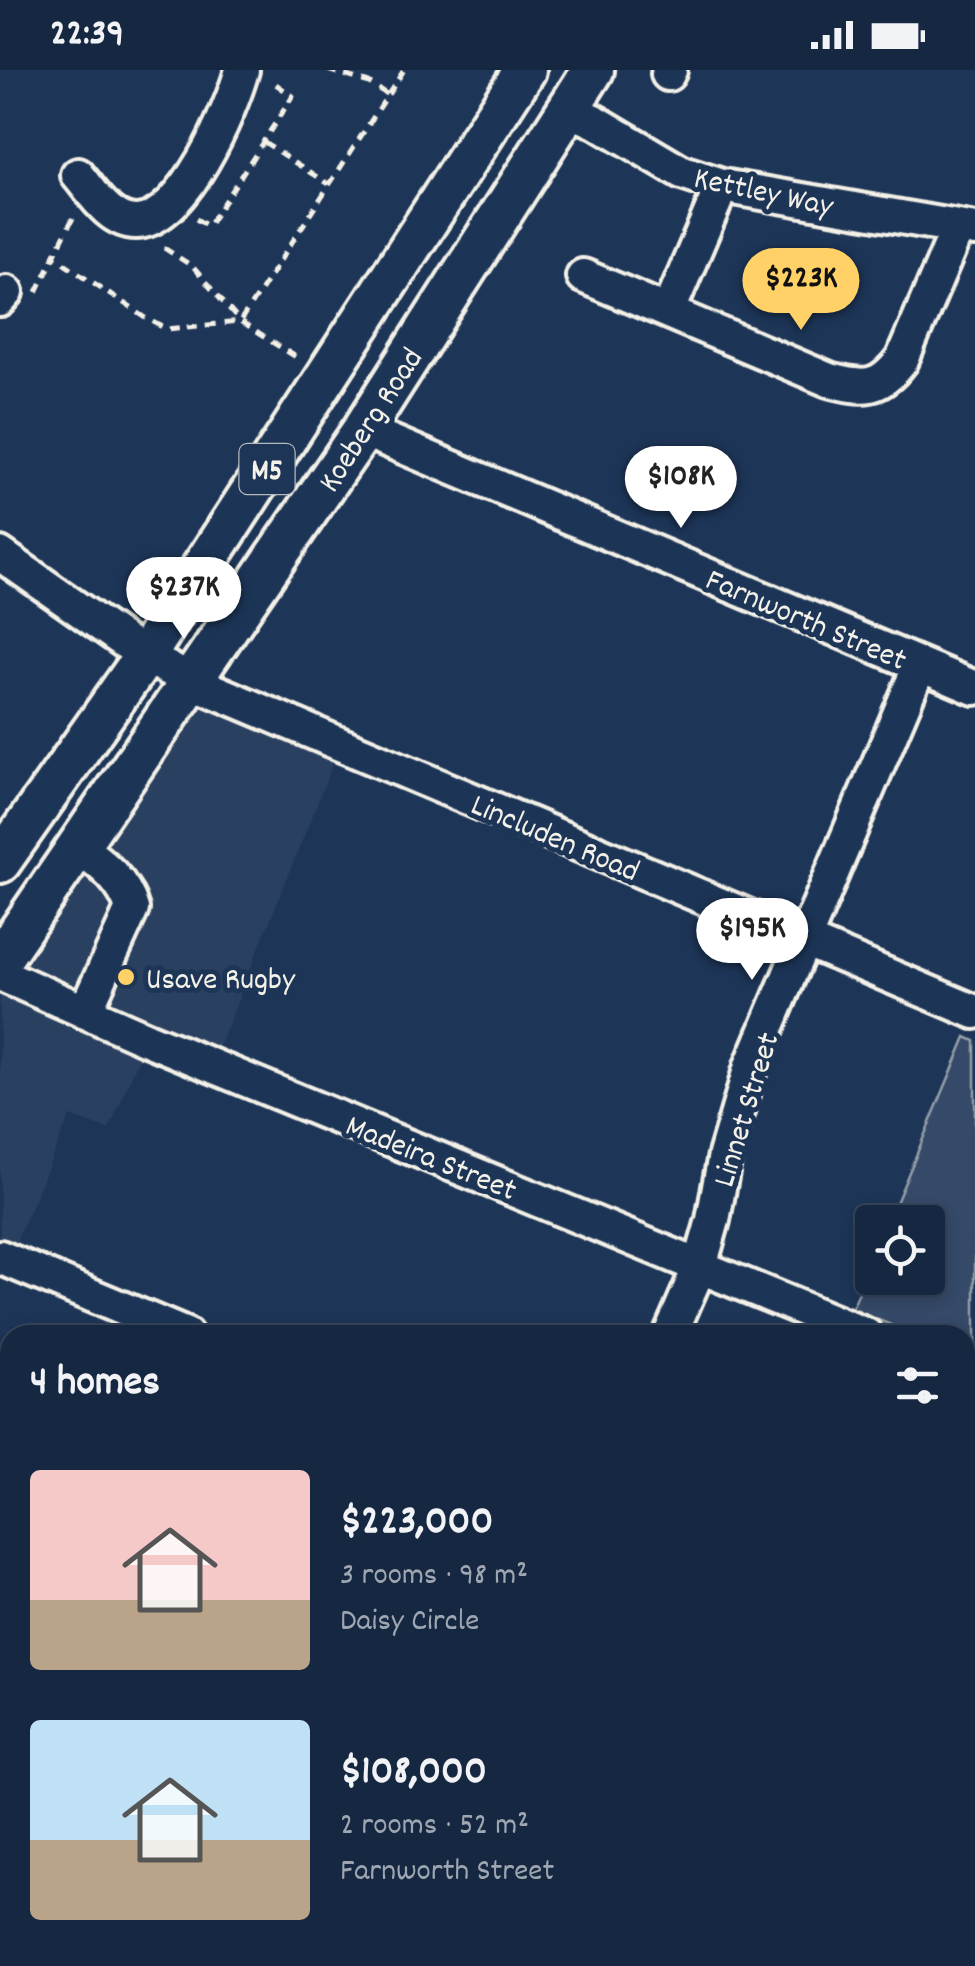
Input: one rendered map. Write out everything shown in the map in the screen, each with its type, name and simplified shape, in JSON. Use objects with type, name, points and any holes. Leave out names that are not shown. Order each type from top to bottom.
[{"type":"main road","name":"Koeberg Road","points":[[0,862],[145,656],[526,70]]},
{"type":"main road","name":"Koeberg Road","points":[[0,960],[362,430],[593,70]]},
{"type":"street","points":[[78,174],[109,212],[135,222],[163,214],[209,153],[242,70]]},
{"type":"street","name":"Kettley Way","points":[[568,110],[596,122],[682,174],[722,186],[966,229]]},
{"type":"street","points":[[669,310],[722,186]]},
{"type":"street","points":[[583,276],[829,380],[873,386],[888,378],[902,360],[966,229]]},
{"type":"street","name":"Farnworth Street","points":[[362,430],[975,688]]},
{"type":"street","name":"Lincluden Road","points":[[0,554],[145,656],[193,682],[975,1012]]},
{"type":"street","name":"Linnet Street","points":[[674,1325],[700,1266],[725,1155],[751,1066],[920,665]]},
{"type":"street","points":[[78,846],[118,882],[132,909],[85,1012]]},
{"type":"street","name":"Madeira Street","points":[[0,974],[842,1325]]},
{"type":"street","points":[[0,1257],[162,1325]]},
{"type":"path","points":[[188,214],[208,226],[294,96],[267,78],[272,70]]},
{"type":"path","points":[[328,70],[369,83],[388,95]]},
{"type":"path","points":[[240,322],[404,70]]},
{"type":"path","points":[[264,142],[329,184]]},
{"type":"path","points":[[14,296],[54,256],[78,208]]},
{"type":"path","points":[[171,237],[162,249],[192,266],[240,322],[296,357]]},
{"type":"path","points":[[54,256],[167,328],[240,322]]},
{"type":"shaded area","points":[[193,682],[341,744],[212,1065],[147,1039],[109,1130],[70,1116],[8,1260],[0,1257],[0,960]]},
{"type":"shaded area","points":[[966,1037],[975,1041],[975,1325],[891,1325],[852,1309],[858,1295],[945,1295],[945,1205],[895,1205]]},
{"type":"place","name":"Usave Rugby","points":[[126,977]]}]
